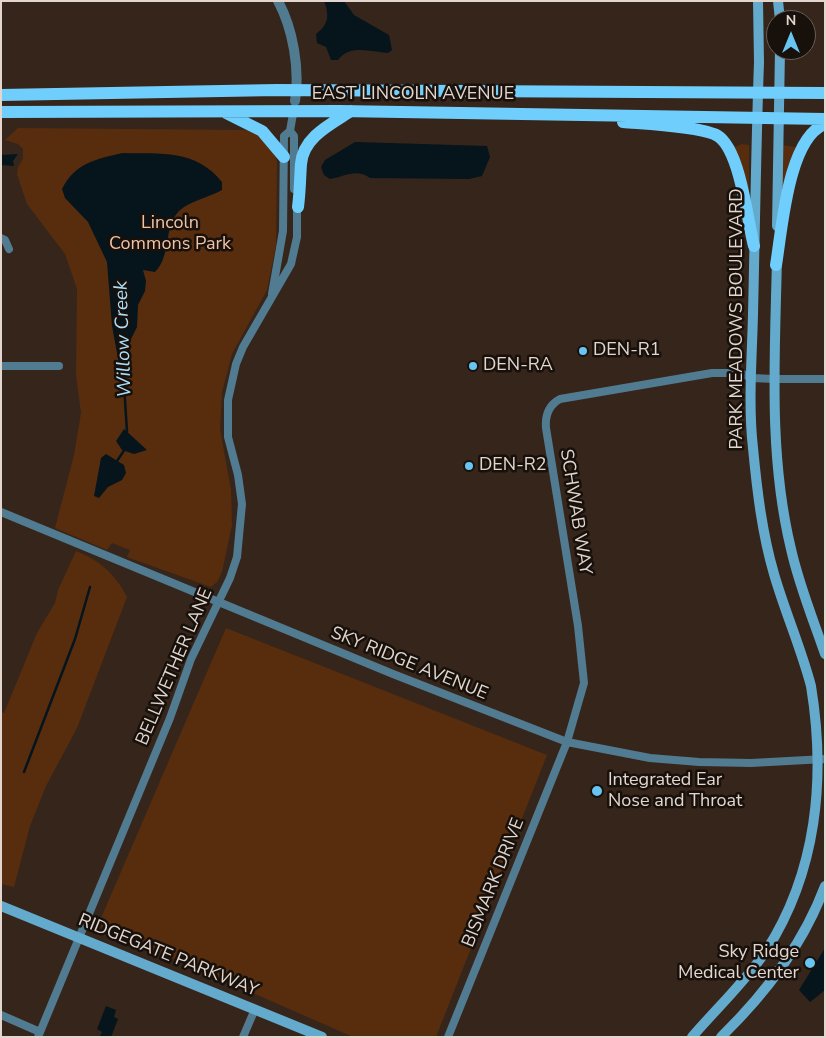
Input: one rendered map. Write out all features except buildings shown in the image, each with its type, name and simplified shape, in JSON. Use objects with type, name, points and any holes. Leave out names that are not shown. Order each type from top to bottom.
[{"type":"main road","name":"PARK MEADOWS BOULEVARD","points":[[692,1037],[764,953],[788,913],[799,890],[812,850],[821,799],[823,759],[819,725],[811,687],[780,594],[764,536],[752,443],[758,1]]},
{"type":"main road","name":"PARK MEADOWS BOULEVARD","points":[[780,60],[774,379],[776,453],[784,517],[801,586],[825,654]]},
{"type":"main road","name":"EAST LINCOLN AVENUE","points":[[1,95],[295,101],[825,93]]},
{"type":"main road","name":"EAST LINCOLN AVENUE","points":[[1,112],[222,111],[295,101],[351,111],[757,117],[825,120]]},
{"type":"main road","points":[[222,111],[262,131],[284,157]]},
{"type":"main road","points":[[298,207],[301,163],[307,146],[320,132],[351,111]]},
{"type":"main road","points":[[546,113],[715,134],[729,145],[734,159],[754,246]]},
{"type":"main road","points":[[776,265],[787,194],[799,153],[808,134],[825,124]]},
{"type":"main road","points":[[721,1037],[774,980],[809,923],[825,886]]},
{"type":"main road","name":"RIDGEGATE PARKWAY","points":[[1,906],[79,936],[322,1037]]},
{"type":"street","points":[[278,1],[292,40],[295,101],[290,131]]},
{"type":"street","name":"BELLWETHER LANE","points":[[39,1034],[170,718],[191,659],[230,578],[237,557],[243,516],[240,483],[227,427],[231,383],[243,347],[291,264],[297,237],[298,207],[294,199],[294,136],[290,131],[284,136],[283,231],[270,300]]},
{"type":"street","points":[[1,238],[5,240],[9,249]]},
{"type":"street","points":[[1,366],[59,366]]},
{"type":"street","name":"SCHWAB WAY","points":[[567,742],[584,683],[584,674],[546,416],[553,405],[560,399],[726,372],[740,373],[752,378]]},
{"type":"street","points":[[752,378],[825,379]]},
{"type":"street","name":"SKY RIDGE AVENUE","points":[[1,512],[393,674],[567,742],[650,758],[699,762],[750,763],[823,759]]},
{"type":"street","name":"BISMARK DRIVE","points":[[448,1037],[567,742]]},
{"type":"street","points":[[243,1037],[255,1009]]},
{"type":"street","points":[[1,1015],[39,1034]]},
{"type":"green space","name":"Lincoln Commons Park","points":[[18,128],[246,130],[261,138],[276,156],[276,245],[267,290],[232,354],[222,392],[220,429],[231,490],[232,525],[222,572],[217,582],[211,587],[127,557],[130,550],[112,543],[107,550],[55,528],[74,455],[81,413],[76,375],[77,289],[65,254],[27,204],[17,174],[18,167],[23,159],[23,149],[18,144],[5,140]]},
{"type":"green space","points":[[742,144],[749,145],[749,192],[734,147]]},
{"type":"green space","points":[[782,145],[796,147],[781,192]]},
{"type":"green space","points":[[76,551],[93,559],[106,569],[127,597],[77,728],[46,786],[30,826],[14,887],[1,884],[1,712],[4,713],[37,633],[55,603],[58,590]]},
{"type":"green space","points":[[226,628],[547,755],[436,1037],[353,1037],[98,925]]},
{"type":"water","points":[[324,1],[344,1],[354,15],[389,35],[392,50],[388,53],[355,50],[348,52],[338,60],[331,60],[326,47],[317,43],[316,34],[327,20]]},
{"type":"water","points":[[355,142],[487,146],[490,157],[482,176],[469,179],[370,178],[356,173],[330,179],[324,175],[321,167],[325,160]]},
{"type":"water","points":[[123,153],[164,154],[189,159],[212,171],[222,182],[222,190],[189,204],[179,211],[171,225],[164,258],[160,265],[155,272],[143,270],[146,281],[145,291],[138,305],[137,327],[130,341],[129,369],[120,369],[112,326],[107,262],[88,222],[65,198],[62,189],[73,173],[80,168],[95,160]]},
{"type":"water","points":[[18,154],[13,161],[14,166],[1,165],[1,155]]},
{"type":"water","points":[[124,429],[147,450],[134,454],[122,450],[116,441]]},
{"type":"water","points":[[106,454],[124,465],[126,473],[122,480],[108,487],[99,498],[94,496],[101,458]]},
{"type":"water","points":[[825,948],[825,990],[810,1002],[799,990]]},
{"type":"water","points":[[106,1006],[116,1010],[114,1017],[118,1019],[111,1037],[100,1036],[102,1032],[97,1029]]},
{"type":"waterway","name":"Willow Creek","points":[[123,368],[127,432]]},
{"type":"waterway","name":"Willow Creek","points":[[117,461],[125,449]]},
{"type":"waterway","name":"Willow Creek","points":[[24,772],[75,639],[90,587]]},
{"type":"place","name":"DEN-R1","points":[[583,351]]},
{"type":"place","name":"DEN-RA","points":[[473,366]]},
{"type":"place","name":"DEN-R2","points":[[469,466]]},
{"type":"place","name":"Integrated Ear Nose and Throat","points":[[597,791]]},
{"type":"place","name":"Sky Ridge Medical Center","points":[[810,963]]}]
